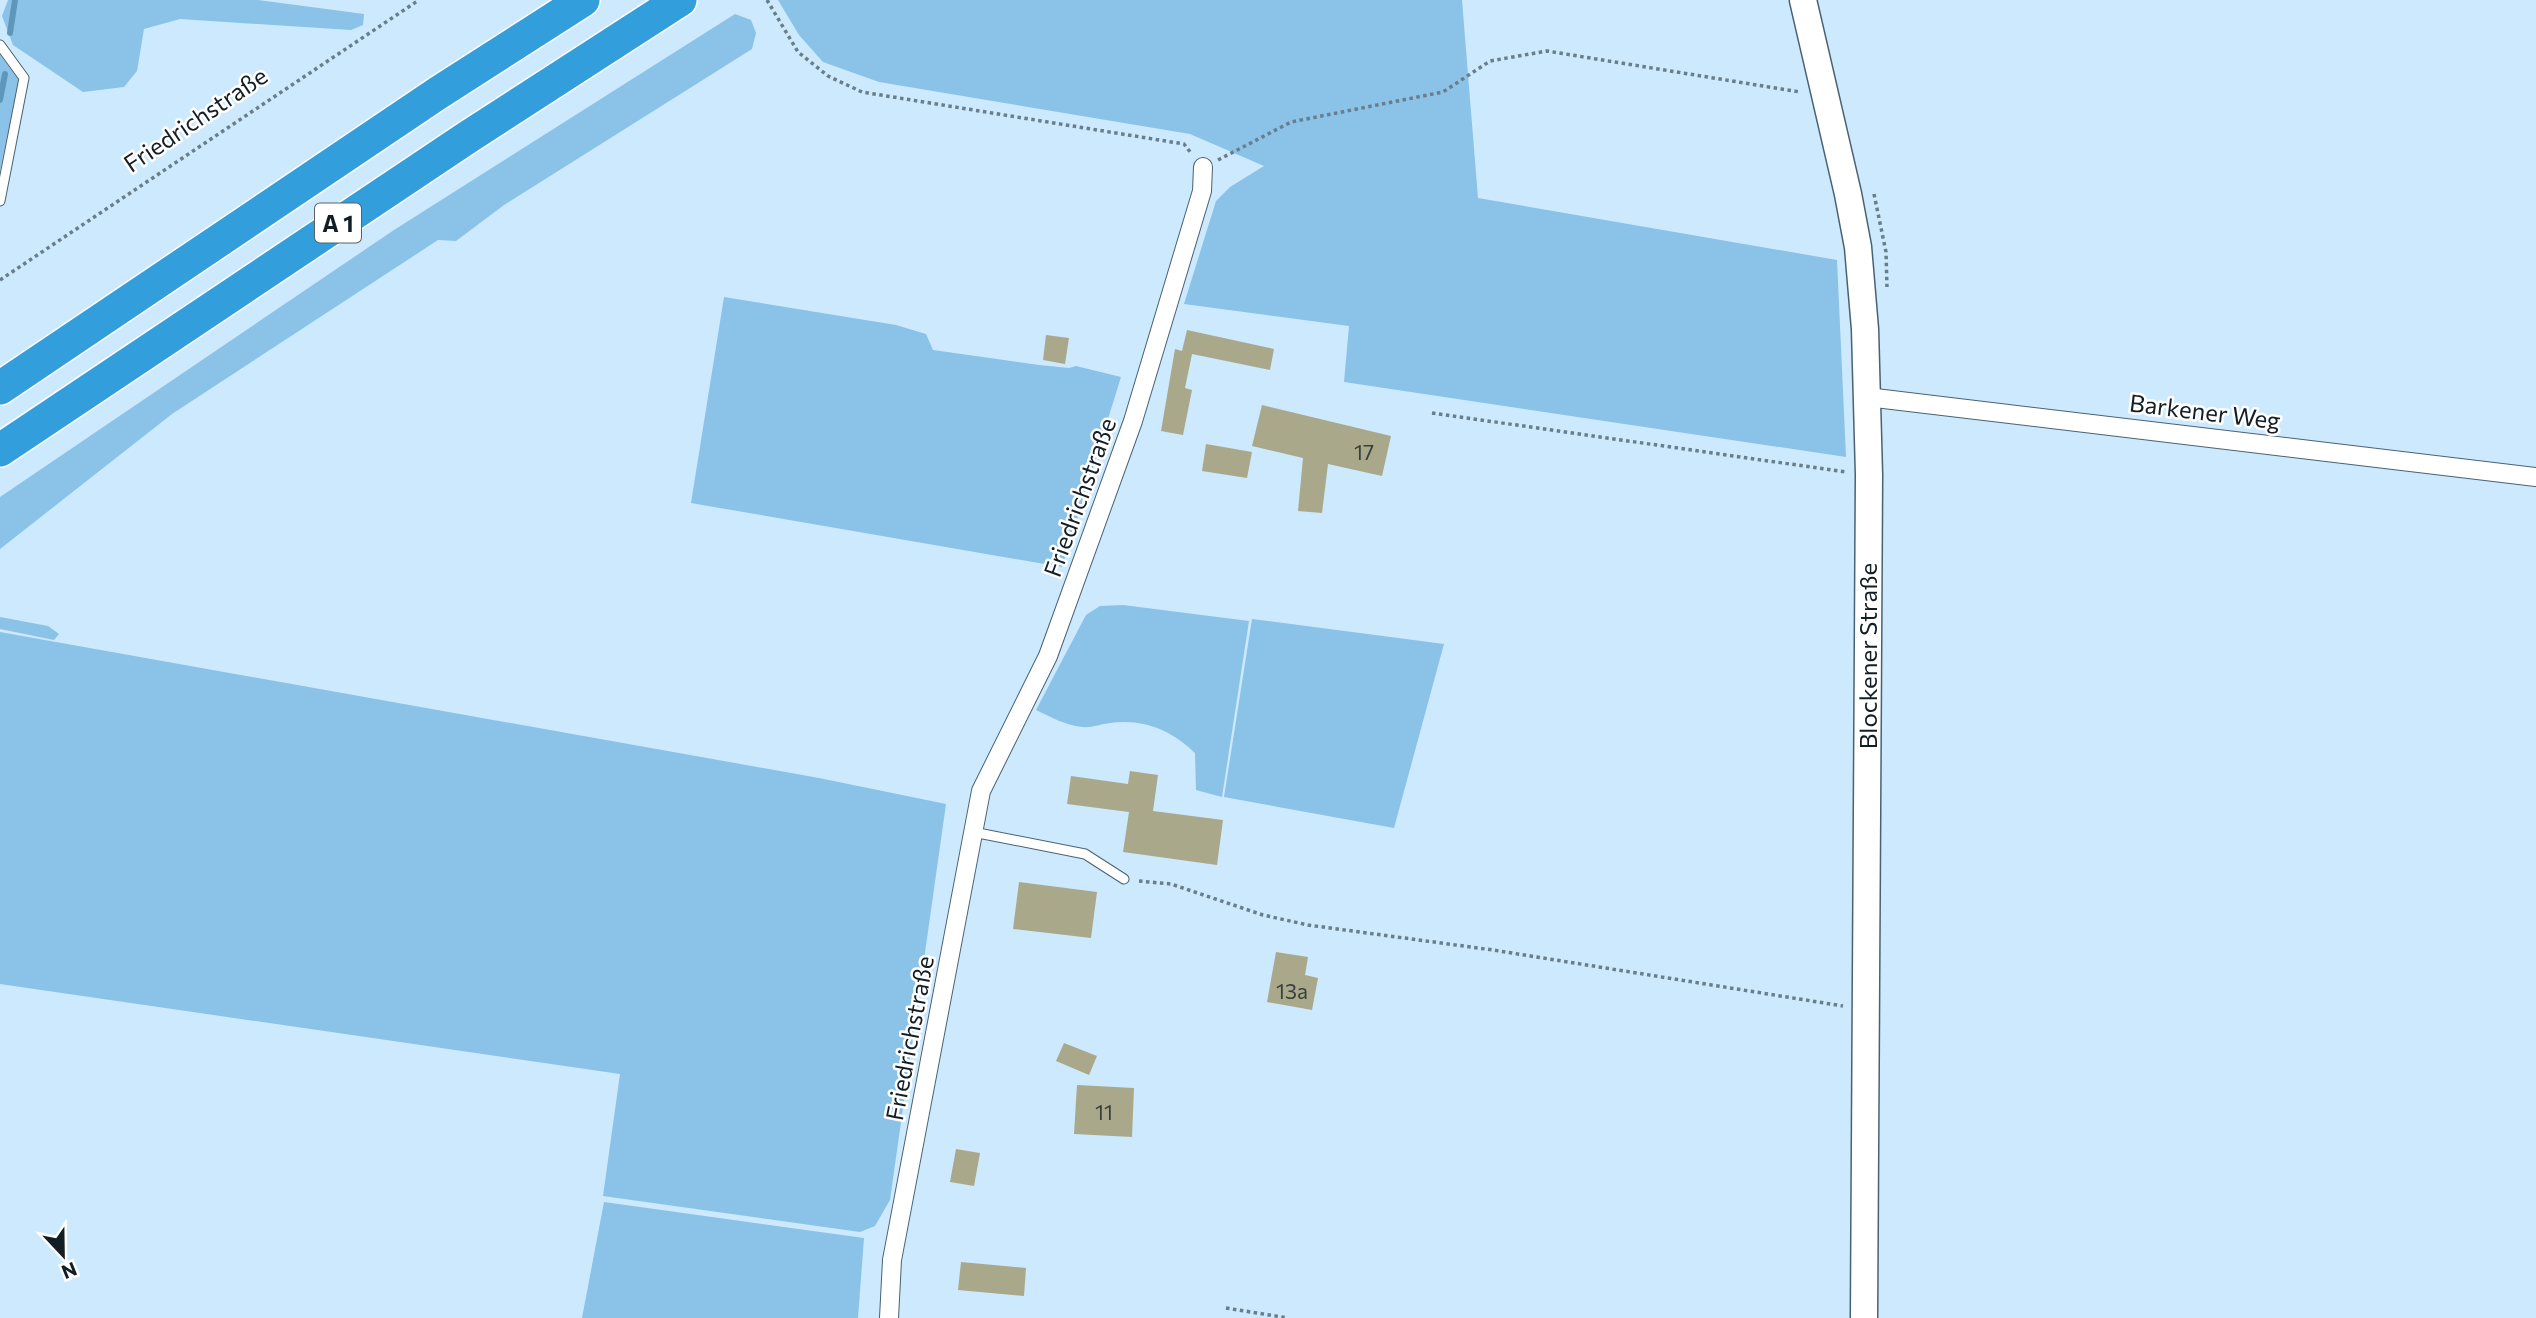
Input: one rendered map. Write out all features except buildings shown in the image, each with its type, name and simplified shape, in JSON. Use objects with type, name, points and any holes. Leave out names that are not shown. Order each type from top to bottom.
[{"type":"highway","name":"A 1","points":[[0,388],[416,108],[583,0]]},
{"type":"highway","name":"A 1","points":[[0,450],[386,191],[680,0]]},
{"type":"street","name":"Blockener Straße","points":[[1803,0],[1858,247],[1867,397],[1869,475],[1864,1318]]},
{"type":"street","name":"Friedrichstraße","points":[[889,1318],[892,1260],[981,791],[1048,656],[1133,421],[1202,191],[1203,167]]},
{"type":"street","name":"Barkener Weg","points":[[1867,397],[2536,477]]},
{"type":"lane","points":[[0,45],[24,78],[0,201]]},
{"type":"lane","points":[[973,832],[1086,854],[1124,879]]},
{"type":"path","name":"Friedrichstraße","points":[[0,280],[419,0]]},
{"type":"path","points":[[767,0],[798,52],[828,76],[862,92],[1184,144],[1203,167],[1291,122],[1443,92],[1490,61],[1547,51],[1809,94],[1824,91]]},
{"type":"path","points":[[1432,413],[1869,475]]},
{"type":"path","points":[[1124,879],[1171,884],[1263,915],[1308,925],[1493,950],[1866,1010]]},
{"type":"path","points":[[1226,1308],[1288,1318]]},
{"type":"shaded area","points":[[8,0],[258,0],[364,14],[363,25],[351,30],[180,19],[144,29],[137,71],[124,87],[83,92],[13,45],[2,16]]},
{"type":"shaded area","points":[[778,0],[1462,0],[1478,198],[1837,260],[1846,457],[1344,382],[1349,326],[1184,304],[1216,201],[1230,187],[1264,166],[1190,134],[879,82],[823,62],[799,35]]},
{"type":"shaded area","points":[[735,14],[751,20],[756,33],[752,49],[504,205],[456,241],[438,240],[172,414],[0,549],[0,497],[394,230]]},
{"type":"shaded area","points":[[0,54],[19,80],[0,171]]},
{"type":"shaded area","points":[[724,297],[896,325],[926,334],[933,350],[1039,365],[1069,368],[1076,366],[1121,377],[1062,567],[691,503]]},
{"type":"shaded area","points":[[1123,605],[1249,621],[1222,797],[1196,790],[1195,753],[1166,732],[1134,722],[1076,726],[1036,710],[1086,615],[1100,606]]},
{"type":"shaded area","points":[[0,617],[48,626],[59,634],[54,640],[0,629]]},
{"type":"shaded area","points":[[1252,619],[1444,644],[1394,828],[1224,797]]},
{"type":"shaded area","points":[[0,632],[819,778],[946,804],[890,1200],[875,1226],[860,1232],[603,1196],[620,1074],[0,984]]},
{"type":"shaded area","points":[[604,1202],[864,1238],[858,1318],[582,1318]]},
{"type":"waterway","points":[[10,33],[15,0]]},
{"type":"waterway","points":[[0,100],[5,74]]}]
